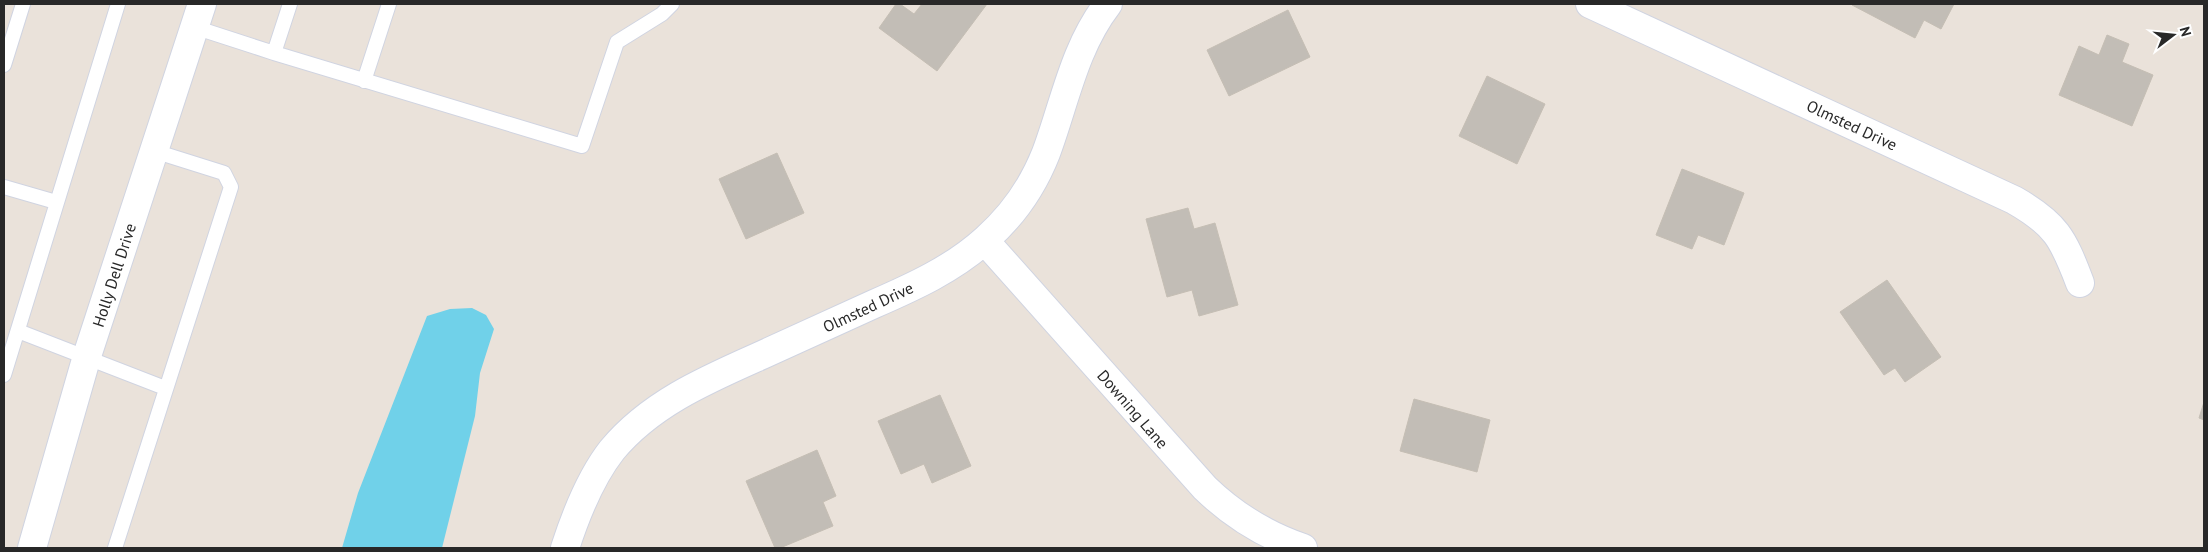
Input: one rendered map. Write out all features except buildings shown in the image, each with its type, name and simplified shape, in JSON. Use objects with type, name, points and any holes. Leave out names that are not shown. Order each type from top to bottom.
[{"type":"street","name":"Olmsted Drive","points":[[565,548],[583,500],[597,473],[623,438],[650,415],[672,399],[718,374],[933,277],[985,241],[1005,221],[1022,199],[1036,176],[1045,155],[1078,56],[1094,24],[1108,4]]},
{"type":"street","name":"Olmsted Drive","points":[[1590,4],[2014,200],[2038,214],[2057,232],[2068,252],[2080,283]]},
{"type":"street","name":"Holly Dell Drive","points":[[32,548],[87,356],[198,16]]},
{"type":"street","name":"Downing Lane","points":[[985,241],[1205,488],[1245,521],[1269,535],[1303,548]]},
{"type":"lane","points":[[4,65],[23,4]]},
{"type":"lane","points":[[4,375],[118,4]]},
{"type":"lane","points":[[274,53],[290,4]]},
{"type":"lane","points":[[364,81],[389,4]]},
{"type":"lane","points":[[198,16],[274,53],[582,146],[617,42],[662,14],[672,4]]},
{"type":"lane","points":[[115,548],[231,187],[224,173],[154,151]]},
{"type":"lane","points":[[4,187],[56,202]]},
{"type":"lane","points":[[18,331],[87,356],[165,388]]},
{"type":"water","points":[[472,308],[486,315],[494,329],[480,373],[475,416],[442,548],[342,548],[358,493],[427,316],[450,309]]}]
